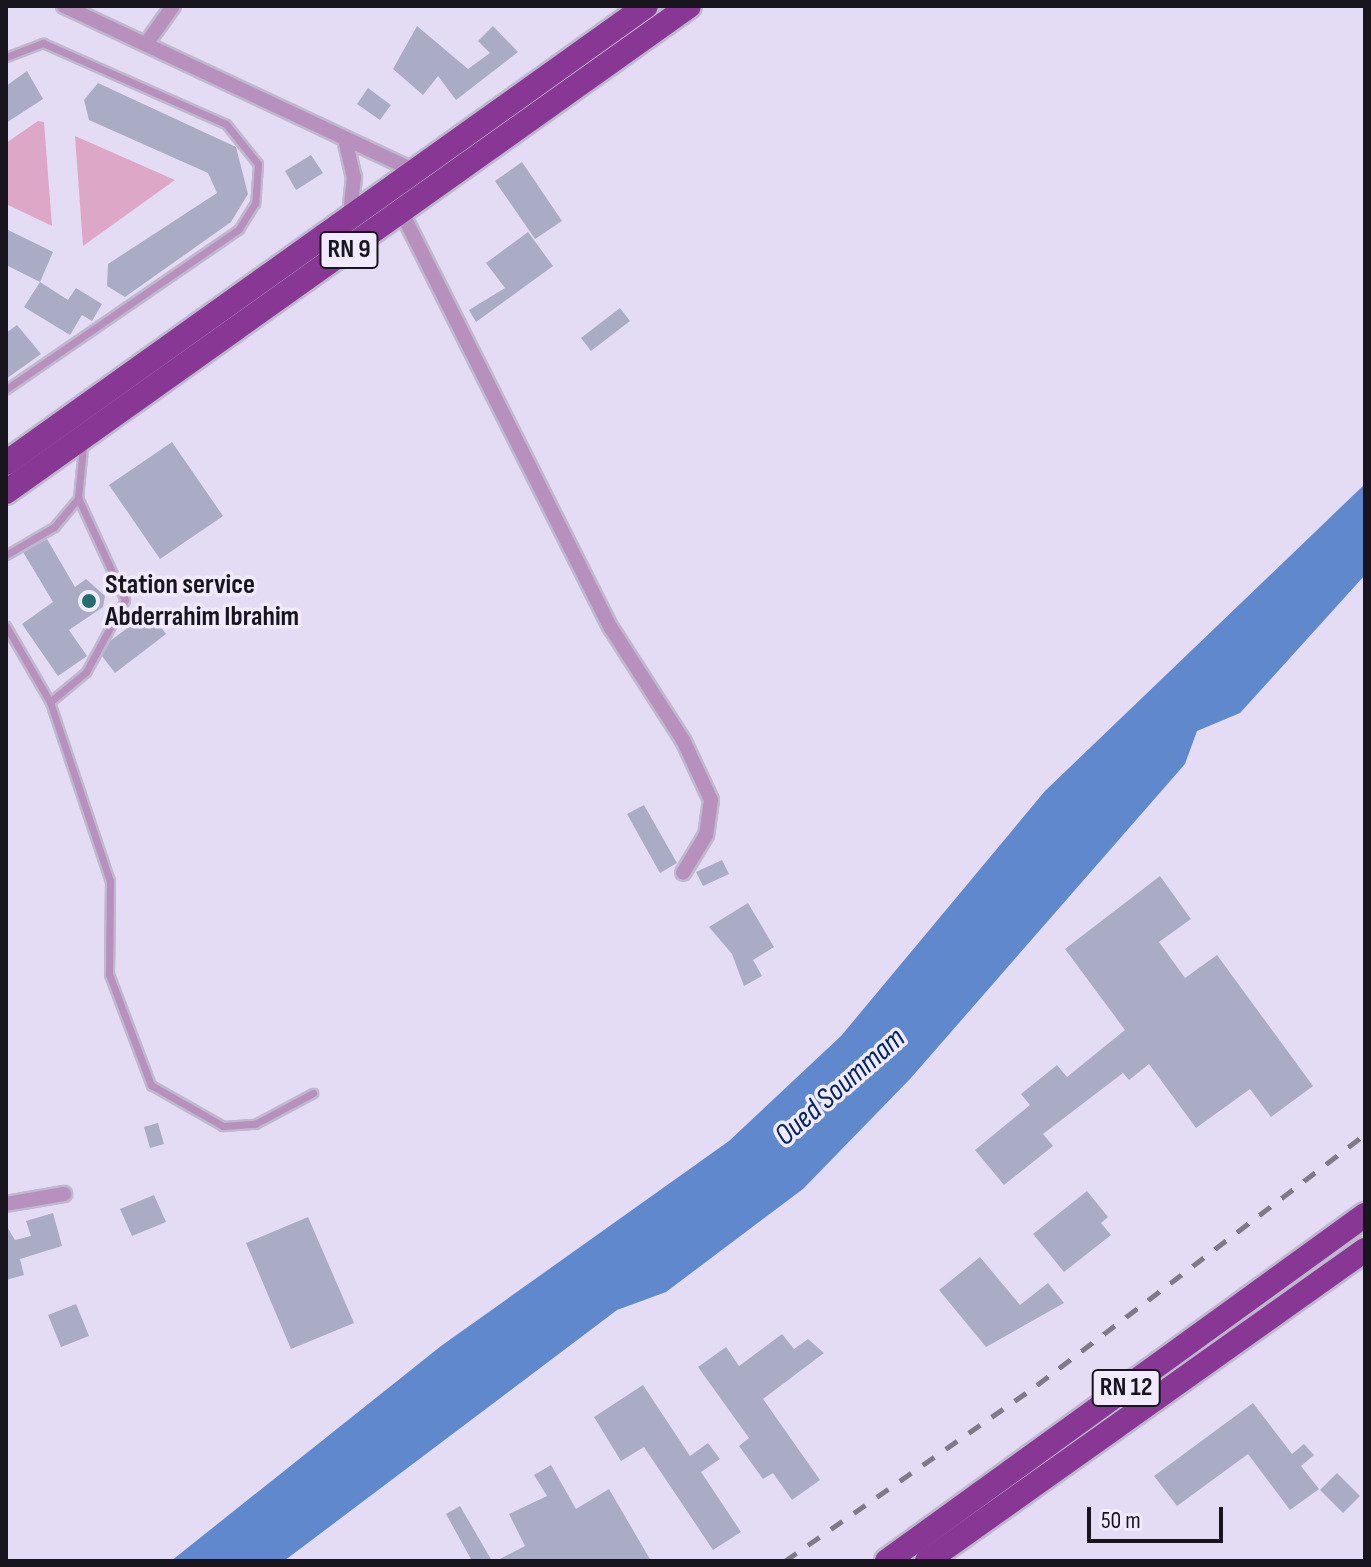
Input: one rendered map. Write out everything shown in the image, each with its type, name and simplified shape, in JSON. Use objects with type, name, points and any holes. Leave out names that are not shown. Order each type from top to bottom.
[{"type":"highway","name":"RN 9","points":[[6,463],[646,6]]},
{"type":"highway","name":"RN 9","points":[[6,492],[689,6]]},
{"type":"highway","name":"RN 12","points":[[887,1561],[1365,1215]]},
{"type":"highway","name":"RN 12","points":[[927,1561],[1365,1250]]},
{"type":"street","points":[[64,6],[415,171]]},
{"type":"street","points":[[146,44],[173,6]]},
{"type":"street","points":[[345,139],[354,177],[350,216]]},
{"type":"street","points":[[402,213],[611,628],[683,740],[711,800],[706,835],[683,873]]},
{"type":"street","points":[[6,1204],[64,1194]]},
{"type":"lane","points":[[6,57],[43,43],[226,124],[258,164],[255,203],[239,229],[6,389]]},
{"type":"lane","points":[[50,702],[86,672],[125,600],[78,498],[84,436]]},
{"type":"lane","points":[[6,555],[54,527],[78,498]]},
{"type":"lane","points":[[6,626],[50,702],[110,881],[109,974],[151,1085],[223,1126],[255,1124],[313,1093]]},
{"type":"shaded area","points":[[38,121],[44,122],[52,226],[6,204],[6,143]]},
{"type":"shaded area","points":[[75,136],[175,180],[83,246]]},
{"type":"water","name":"Oued Soummam","points":[[1365,484],[1365,575],[1240,713],[1197,731],[1185,764],[910,1079],[803,1189],[666,1292],[617,1310],[284,1561],[171,1561],[441,1346],[729,1141],[841,1036],[1045,791]]},
{"type":"building","points":[[417,26],[468,69],[490,53],[478,41],[493,26],[518,52],[456,100],[438,76],[423,95],[393,69]]},
{"type":"building","points":[[27,71],[43,99],[6,123],[6,86]]},
{"type":"building","points":[[98,83],[236,147],[248,194],[231,222],[125,297],[107,286],[108,264],[217,193],[208,173],[89,120],[84,100]]},
{"type":"building","points":[[368,88],[391,105],[380,120],[357,104]]},
{"type":"building","points":[[311,155],[323,173],[296,190],[285,171]]},
{"type":"building","points":[[522,162],[562,221],[535,239],[495,181]]},
{"type":"building","points":[[6,229],[53,252],[40,282],[6,265]]},
{"type":"building","points":[[528,232],[553,266],[476,322],[469,310],[505,288],[486,263]]},
{"type":"building","points":[[40,282],[68,300],[76,288],[102,304],[92,321],[82,315],[70,335],[24,307]]},
{"type":"building","points":[[620,308],[630,321],[591,351],[581,338]]},
{"type":"building","points":[[17,325],[41,354],[6,379],[6,333]]},
{"type":"building","points":[[172,442],[223,516],[160,559],[109,485]]},
{"type":"building","points":[[47,539],[75,587],[86,579],[105,596],[103,607],[69,630],[87,656],[58,676],[22,624],[53,602],[23,552]]},
{"type":"building","points":[[149,612],[166,634],[115,673],[102,656],[110,641]]},
{"type":"building","points":[[644,805],[677,863],[660,873],[627,814]]},
{"type":"building","points":[[722,860],[729,874],[703,886],[696,872]]},
{"type":"building","points":[[1160,876],[1191,919],[1159,942],[1185,978],[1217,955],[1313,1086],[1271,1117],[1250,1089],[1196,1128],[1149,1064],[1129,1080],[1123,1073],[1043,1134],[1053,1146],[1004,1185],[975,1150],[1030,1105],[1021,1094],[1057,1065],[1067,1077],[1125,1030],[1065,949]]},
{"type":"building","points":[[748,903],[774,947],[753,960],[762,976],[744,986],[732,954],[709,927]]},
{"type":"building","points":[[158,1123],[164,1144],[150,1148],[144,1127]]},
{"type":"building","points":[[1087,1191],[1108,1217],[1101,1223],[1111,1235],[1064,1272],[1033,1234]]},
{"type":"building","points":[[154,1195],[166,1222],[132,1236],[120,1209]]},
{"type":"building","points":[[53,1213],[62,1246],[20,1259],[24,1275],[6,1280],[6,1225],[15,1240],[31,1236],[26,1221]]},
{"type":"building","points":[[308,1217],[354,1323],[291,1349],[246,1243]]},
{"type":"building","points":[[980,1257],[1020,1305],[1048,1283],[1064,1303],[986,1347],[939,1290]]},
{"type":"building","points":[[76,1304],[89,1336],[61,1347],[48,1315]]},
{"type":"building","points":[[782,1334],[794,1349],[808,1339],[824,1353],[763,1399],[820,1480],[792,1500],[773,1473],[763,1479],[739,1446],[749,1438],[698,1367],[726,1347],[739,1366]]},
{"type":"building","points":[[643,1385],[690,1456],[708,1443],[720,1459],[701,1472],[741,1532],[713,1550],[644,1447],[621,1461],[594,1417]]},
{"type":"building","points":[[1253,1403],[1292,1454],[1304,1444],[1314,1455],[1301,1466],[1319,1489],[1290,1510],[1248,1454],[1177,1506],[1154,1476]]},
{"type":"building","points":[[551,1465],[576,1509],[609,1489],[651,1561],[496,1561],[525,1546],[509,1514],[547,1496],[534,1475]]},
{"type":"building","points":[[1337,1473],[1360,1496],[1343,1513],[1320,1490]]},
{"type":"building","points":[[460,1506],[492,1561],[472,1561],[446,1514]]},
{"type":"railway","points":[[785,1561],[1037,1385],[1365,1134]]},
{"type":"place","name":"Station service Abderrahim Ibrahim","points":[[89,601]]}]
